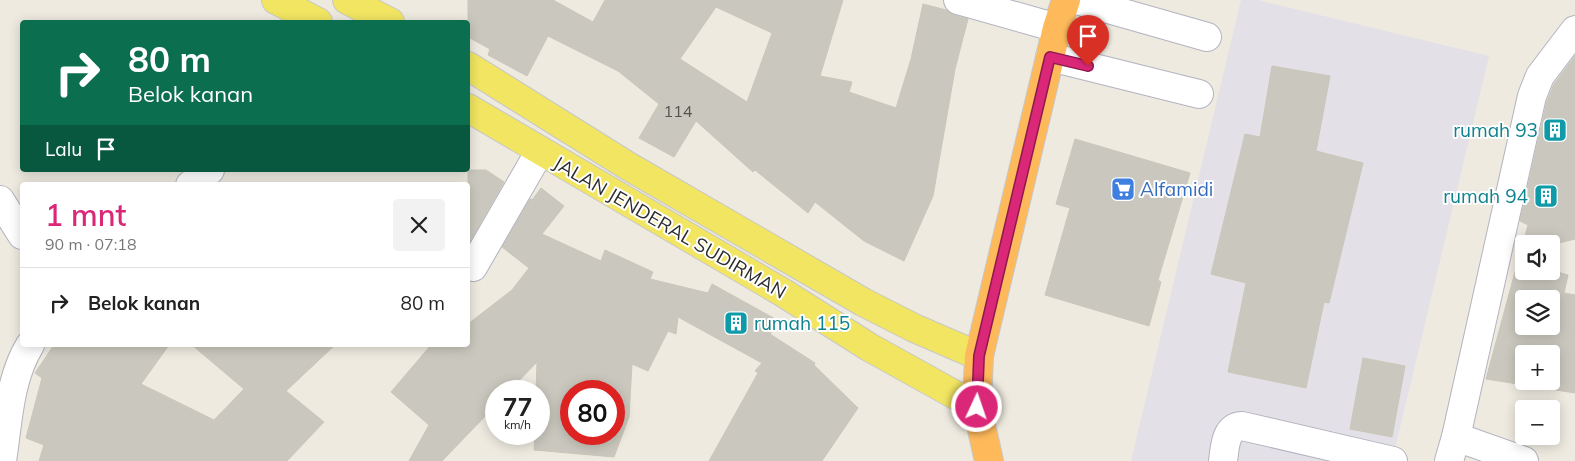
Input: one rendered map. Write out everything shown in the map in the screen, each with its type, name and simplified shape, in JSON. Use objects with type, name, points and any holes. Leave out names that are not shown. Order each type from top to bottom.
[{"type":"highway","points":[[989,461],[977,407],[979,356],[1057,28],[1066,0]]},
{"type":"main road","points":[[276,0],[314,20]]},
{"type":"main road","points":[[346,0],[386,20]]},
{"type":"main road","name":"JALAN JENDERAL SUDIRMAN","points":[[470,67],[628,166],[864,302],[914,328],[979,356]]},
{"type":"main road","name":"JALAN JENDERAL SUDIRMAN","points":[[470,109],[782,292],[869,347],[977,407]]},
{"type":"street","points":[[958,0],[1057,28]]},
{"type":"street","points":[[1077,0],[1207,37]]},
{"type":"street","points":[[1524,461],[1453,449],[1532,96],[1540,76],[1575,30]]},
{"type":"street","points":[[1050,57],[1198,94]]},
{"type":"street","points":[[473,267],[540,151]]},
{"type":"street","points":[[194,182],[207,172]]},
{"type":"street","points":[[0,200],[20,232]]},
{"type":"street","points":[[2,461],[17,374],[29,347]]},
{"type":"street","points":[[1223,461],[1230,431],[1238,426],[1376,459]]},
{"type":"shaded area","points":[[1241,0],[1258,0],[1489,56],[1392,461],[1131,461]]},
{"type":"building","points":[[468,0],[553,0],[593,22],[605,0],[843,0],[820,76],[852,82],[849,92],[896,108],[911,59],[923,4],[946,10],[954,15],[968,19],[955,69],[933,196],[904,261],[864,241],[815,202],[808,213],[755,170],[753,172],[696,121],[674,157],[639,138],[659,104],[618,71],[548,36],[527,76],[488,55],[490,49],[470,38]],"holes":[[[716,7],[772,33],[747,102],[680,59]]]},
{"type":"building","points":[[1575,56],[1575,239],[1560,243],[1560,235],[1525,235],[1528,225],[1520,221],[1547,101],[1554,84]]},
{"type":"building","points":[[1272,66],[1330,76],[1316,151],[1363,163],[1329,303],[1324,302],[1306,388],[1228,372],[1246,283],[1211,274],[1245,134],[1260,137]]},
{"type":"building","points":[[1075,139],[1190,173],[1158,280],[1161,282],[1149,326],[1045,295],[1070,208],[1056,204]]},
{"type":"building","points":[[470,170],[486,170],[504,182],[470,242],[470,182],[468,182],[468,172]]},
{"type":"building","points":[[541,188],[564,206],[542,234],[601,261],[605,250],[653,272],[650,279],[708,293],[712,284],[779,321],[770,334],[815,363],[814,365],[858,408],[822,461],[709,461],[758,373],[755,371],[762,363],[678,317],[676,334],[668,331],[648,371],[632,364],[629,417],[625,428],[625,380],[560,380],[560,445],[618,445],[614,457],[534,450],[534,445],[550,445],[550,380],[536,380],[537,362],[520,380],[485,380],[485,416],[442,461],[409,461],[429,425],[391,392],[429,347],[470,347],[470,322],[512,290],[529,268],[502,247],[530,199],[532,200]]},
{"type":"building","points":[[1515,272],[1515,280],[1560,280],[1560,273],[1568,275],[1564,293],[1575,295],[1575,393],[1556,390],[1560,390],[1560,345],[1515,345],[1515,384],[1486,379]]},
{"type":"building","points":[[53,347],[168,347],[141,384],[214,420],[244,389],[194,347],[333,347],[286,391],[324,422],[287,461],[39,461],[44,445],[26,438],[42,378],[35,373]]},
{"type":"building","points":[[1363,358],[1405,366],[1392,437],[1350,429]]},
{"type":"place","name":"rumah 93","points":[[1555,130]]},
{"type":"place","name":"Alfamidi","points":[[1123,189]]},
{"type":"place","name":"rumah 94","points":[[1546,196]]},
{"type":"place","name":"rumah 115","points":[[736,323]]},
{"type":"route","points":[[977,407],[979,356],[1050,57],[1088,66]]}]
